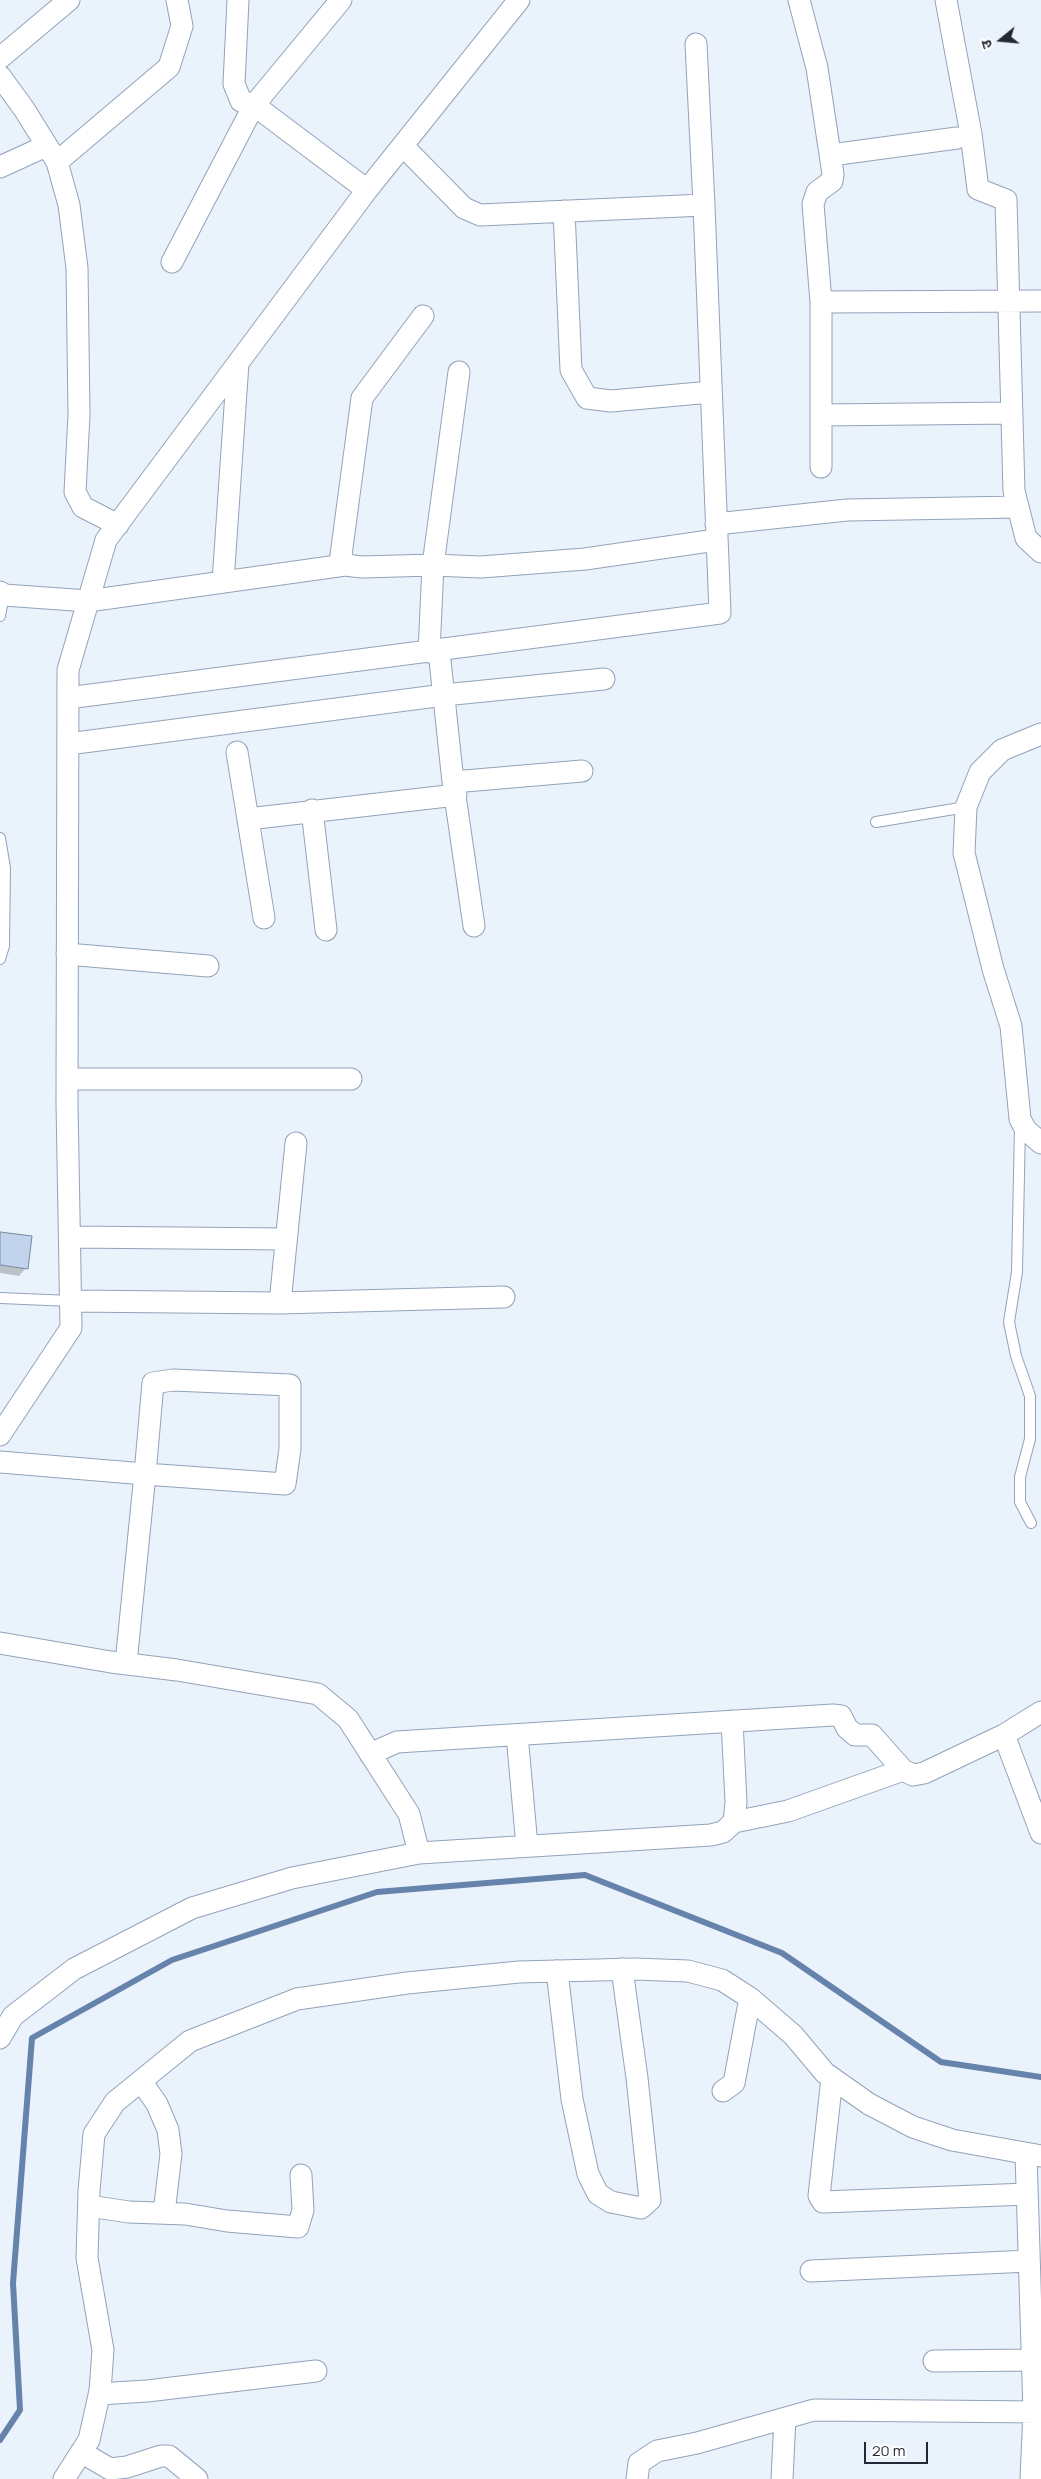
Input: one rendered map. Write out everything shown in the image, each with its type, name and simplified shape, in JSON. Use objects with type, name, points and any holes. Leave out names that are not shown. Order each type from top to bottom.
[{"type":"street","points":[[0,58],[69,0]]},
{"type":"street","points":[[0,167],[51,154],[169,67],[182,26],[177,0]]},
{"type":"street","points":[[238,0],[234,84],[241,101],[254,105],[367,190]]},
{"type":"street","points":[[172,262],[254,105],[341,0]]},
{"type":"street","points":[[0,1435],[71,1328],[67,1079],[68,670],[106,540],[367,190],[519,0]]},
{"type":"street","points":[[800,0],[817,68],[834,174],[832,181],[817,192],[813,204],[822,302],[821,467]]},
{"type":"street","points":[[946,0],[971,134],[978,189],[1006,200],[1014,491],[1026,538],[1041,552]]},
{"type":"street","points":[[68,698],[720,613],[696,44]]},
{"type":"street","points":[[0,76],[51,154],[69,205],[78,268],[79,415],[75,492],[83,507],[118,525]]},
{"type":"street","points":[[831,155],[957,138]]},
{"type":"street","points":[[403,146],[464,208],[480,215],[704,206]]},
{"type":"street","points":[[564,211],[571,370],[587,398],[611,401],[711,392]]},
{"type":"street","points":[[822,302],[1041,300]]},
{"type":"street","points":[[345,565],[341,555],[362,398],[423,316]]},
{"type":"street","points":[[223,582],[238,363]]},
{"type":"street","points":[[458,372],[433,565],[434,651],[444,695],[454,789],[474,926]]},
{"type":"street","points":[[821,415],[1012,412]]},
{"type":"street","points":[[2,593],[88,601],[345,565],[362,567],[433,565],[481,567],[585,559],[716,532],[847,510],[1018,506]]},
{"type":"street","points":[[68,744],[444,695],[604,679]]},
{"type":"street","points":[[1041,734],[1002,750],[980,772],[966,807],[964,852],[993,969],[1011,1026],[1020,1118],[1026,1130],[1041,1143]]},
{"type":"street","points":[[237,752],[264,918]]},
{"type":"street","points":[[248,819],[582,771]]},
{"type":"street","points":[[312,810],[326,930]]},
{"type":"street","points":[[68,954],[208,966]]},
{"type":"street","points":[[67,1079],[351,1078]]},
{"type":"street","points":[[280,1303],[296,1143]]},
{"type":"street","points":[[70,1237],[286,1239]]},
{"type":"street","points":[[71,1301],[280,1303],[504,1298]]},
{"type":"street","points":[[0,1462],[145,1474],[285,1484],[290,1448],[290,1385],[173,1380],[153,1383],[145,1474],[126,1663]]},
{"type":"street","points":[[0,1643],[318,1694],[348,1719],[409,1814],[419,1853]]},
{"type":"street","points":[[370,1754],[397,1742],[840,1716],[847,1728],[855,1734],[872,1735],[903,1770],[913,1775],[924,1773],[1004,1735],[1041,1712]]},
{"type":"street","points":[[732,1722],[736,1802],[734,1822]]},
{"type":"street","points":[[517,1735],[527,1846]]},
{"type":"street","points":[[1004,1735],[1040,1825]]},
{"type":"street","points":[[0,2038],[7,2016],[74,1969],[192,1908],[292,1878],[419,1853],[711,1835],[723,1832],[734,1822],[788,1811],[903,1770]]},
{"type":"street","points":[[557,1971],[572,2098],[588,2174],[598,2194],[611,2202],[641,2208],[650,2200],[637,2078],[622,1969]]},
{"type":"street","points":[[64,2479],[89,2440],[99,2394],[103,2350],[87,2258],[89,2206],[94,2134],[115,2102],[190,2042],[297,1999],[407,1982],[557,1971],[622,1969],[688,1971],[722,1980],[750,1998],[793,2035],[825,2073],[869,2104],[914,2127],[952,2140],[1033,2155],[1027,2194],[1032,2360],[1037,2412],[1031,2479]]},
{"type":"street","points":[[723,2091],[734,2083],[750,1998]]},
{"type":"street","points":[[832,2078],[819,2196],[823,2202],[1027,2194]]},
{"type":"street","points":[[142,2081],[157,2104],[168,2130],[170,2154],[164,2213]]},
{"type":"street","points":[[89,2206],[130,2212],[164,2213],[298,2227],[303,2210],[301,2175]]},
{"type":"street","points":[[811,2271],[1029,2261]]},
{"type":"street","points":[[934,2360],[1032,2360]]},
{"type":"street","points":[[99,2394],[147,2391],[316,2371]]},
{"type":"street","points":[[637,2479],[639,2463],[657,2451],[814,2410],[1037,2412]]},
{"type":"street","points":[[782,2479],[785,2418]]},
{"type":"street","points":[[81,2452],[110,2469],[161,2456],[169,2456],[197,2479]]},
{"type":"lane","points":[[0,616],[2,593]]},
{"type":"lane","points":[[876,822],[966,807]]},
{"type":"lane","points":[[0,838],[4,878],[4,946],[0,960]]},
{"type":"lane","points":[[1020,1118],[1017,1272],[1009,1322],[1016,1356],[1030,1396],[1030,1438],[1020,1477],[1020,1502],[1031,1523]]},
{"type":"lane","points":[[0,1298],[71,1301]]},
{"type":"building","points":[[0,1232],[32,1236],[28,1269],[0,1265]]},
{"type":"waterway","points":[[0,2440],[20,2410],[13,2283],[32,2038],[172,1960],[377,1892],[585,1875],[782,1953],[941,2062],[1041,2077]]}]
